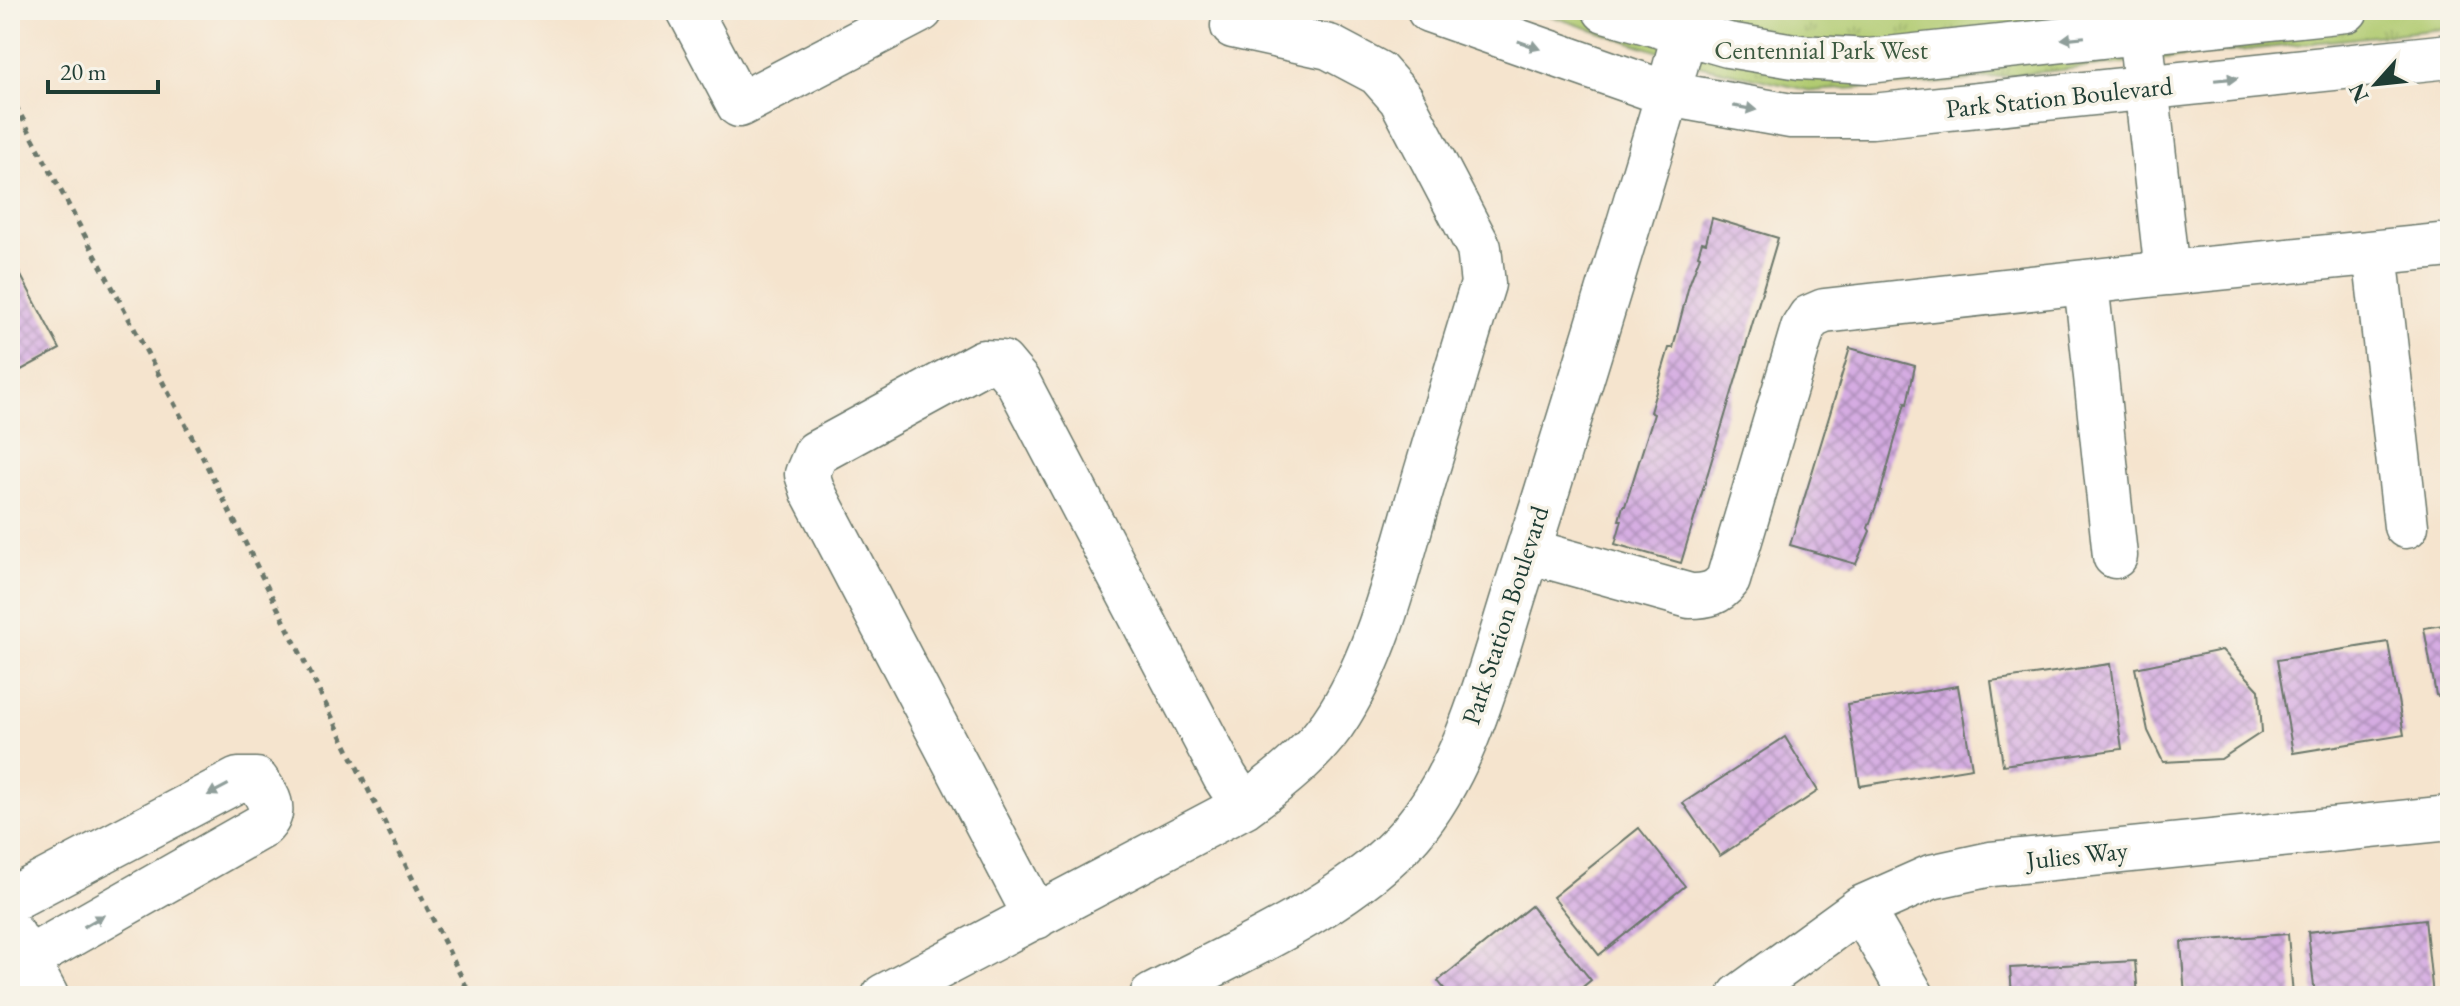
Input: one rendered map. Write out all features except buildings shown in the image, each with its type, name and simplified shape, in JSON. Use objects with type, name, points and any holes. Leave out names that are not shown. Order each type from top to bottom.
[{"type":"street","points":[[689,10],[739,105],[921,10]]},
{"type":"street","points":[[1429,10],[1668,94]]},
{"type":"street","points":[[1605,10],[1728,45],[1800,57],[1868,61],[2346,10]]},
{"type":"street","points":[[884,996],[1244,806],[1280,779],[1315,745],[1340,714],[1367,660],[1401,562],[1483,284],[1479,248],[1401,99],[1378,73],[1329,47],[1233,26]]},
{"type":"street","points":[[2140,31],[2167,273]]},
{"type":"street","name":"Park Station Boulevard","points":[[1152,996],[1354,886],[1411,832],[1451,772],[1481,696],[1528,551],[1684,34]]},
{"type":"street","name":"Park Station Boulevard","points":[[1668,94],[1791,116],[1872,116],[2450,56]]},
{"type":"street","points":[[1528,551],[1690,596],[1706,596],[1720,591],[1728,580],[1803,328],[1810,317],[1824,311],[2450,245]]},
{"type":"street","points":[[2375,253],[2406,526]]},
{"type":"street","points":[[2086,282],[2115,556]]},
{"type":"street","points":[[1036,917],[813,492],[807,474],[816,453],[983,362],[1002,363],[1018,382],[1225,777],[1244,806]]},
{"type":"street","points":[[10,900],[238,780],[256,780],[267,794],[272,809],[270,818],[262,826],[27,962]]},
{"type":"street","name":"Julies Way","points":[[1740,996],[1861,908],[1931,877],[1991,864],[2450,818]]},
{"type":"street","points":[[1861,908],[1912,996]]},
{"type":"path","points":[[10,95],[201,454],[471,996]]},
{"type":"green space","name":"Centennial Park West","points":[[1533,10],[2450,10],[2450,28],[1941,83],[1811,91],[1698,65]]}]
